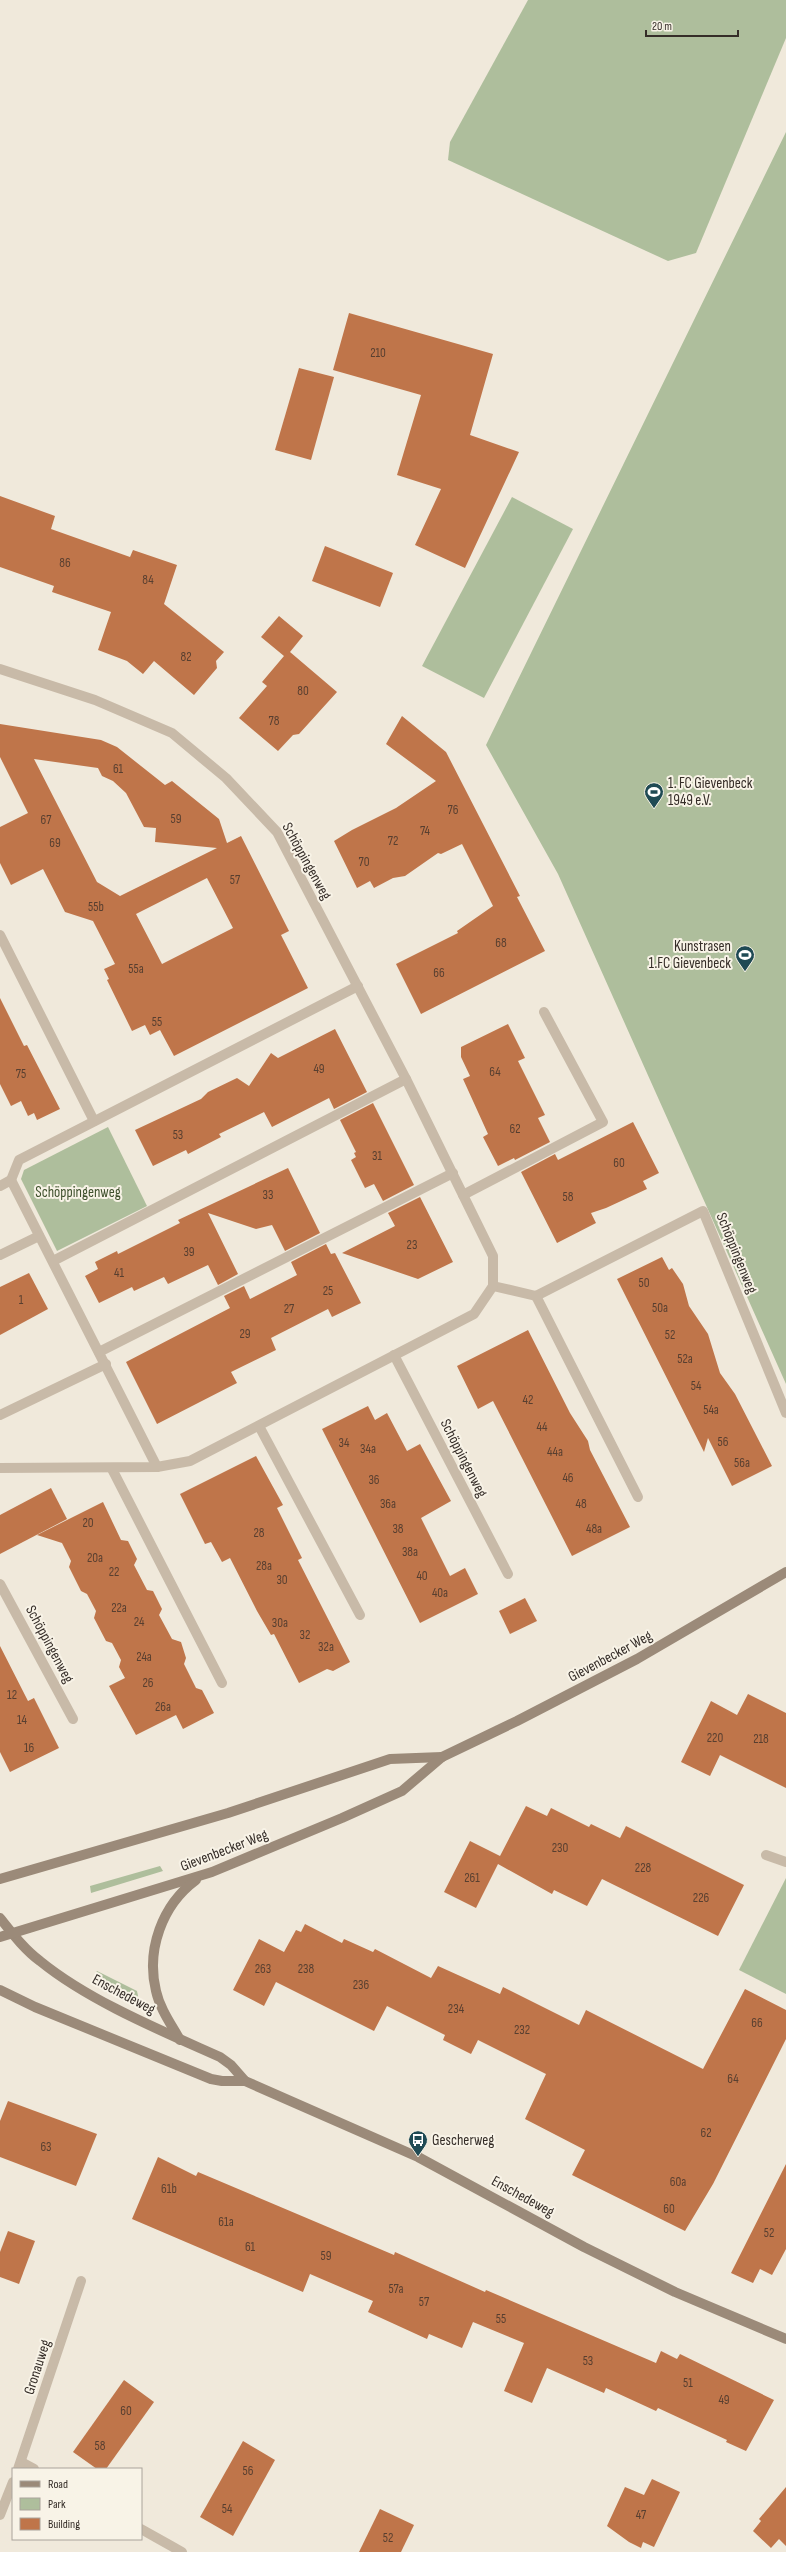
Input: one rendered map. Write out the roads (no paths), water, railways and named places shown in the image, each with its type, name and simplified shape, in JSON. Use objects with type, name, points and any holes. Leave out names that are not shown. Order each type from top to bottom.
[{"type":"main road","name":"Gievenbecker Weg","points":[[0,1937],[203,1875],[287,1842],[402,1791],[442,1757],[517,1721],[637,1659],[786,1572]]},
{"type":"main road","name":"Gievenbecker Weg","points":[[0,1879],[228,1814],[390,1759],[442,1757]]},
{"type":"main road","points":[[180,2040],[169,2021],[156,1992],[153,1977],[154,1947],[168,1911],[191,1884],[203,1875]]},
{"type":"main road","name":"Enschedeweg","points":[[0,1918],[27,1949],[53,1971],[132,2016],[220,2058],[231,2065],[245,2081]]},
{"type":"main road","name":"Enschedeweg","points":[[0,1990],[35,2007],[92,2028],[210,2079],[222,2081],[245,2081],[418,2156],[584,2247],[675,2292],[786,2339]]},
{"type":"street","name":"Schöppingenweg","points":[[0,669],[95,700],[172,733],[226,778],[277,832],[406,1079],[493,1256],[492,1286]]},
{"type":"street","points":[[0,935],[94,1121]]},
{"type":"street","points":[[0,1186],[11,1180],[19,1160],[358,986]]},
{"type":"street","points":[[463,1195],[603,1122],[544,1012]]},
{"type":"street","points":[[52,1261],[406,1079]]},
{"type":"street","points":[[99,1352],[452,1173]]},
{"type":"street","points":[[11,1180],[106,1364],[157,1467]]},
{"type":"street","name":"Schöppingenweg","points":[[536,1296],[703,1211],[786,1413]]},
{"type":"street","points":[[0,1255],[39,1236]]},
{"type":"street","points":[[0,1468],[112,1469],[157,1467],[190,1461],[474,1314],[492,1286],[536,1296],[638,1497]]},
{"type":"street","name":"Schöppingenweg","points":[[394,1355],[508,1574]]},
{"type":"street","points":[[0,1415],[106,1364]]},
{"type":"street","points":[[259,1426],[360,1615]]},
{"type":"street","points":[[112,1469],[222,1683]]},
{"type":"street","name":"Schöppingenweg","points":[[0,1584],[73,1719]]},
{"type":"street","points":[[766,1855],[786,1862]]},
{"type":"street","name":"Gronauweg","points":[[20,2466],[81,2281]]},
{"type":"street","points":[[0,2515],[12,2485]]},
{"type":"street","points":[[142,2530],[182,2552]]},
{"type":"place","name":"1. FC Gievenbeck 1949 e.V.","points":[[654,809]]},
{"type":"place","name":"Kunstrasen 1.FC Gievenbeck","points":[[745,972]]},
{"type":"place","name":"Gescherweg","points":[[418,2157]]}]
